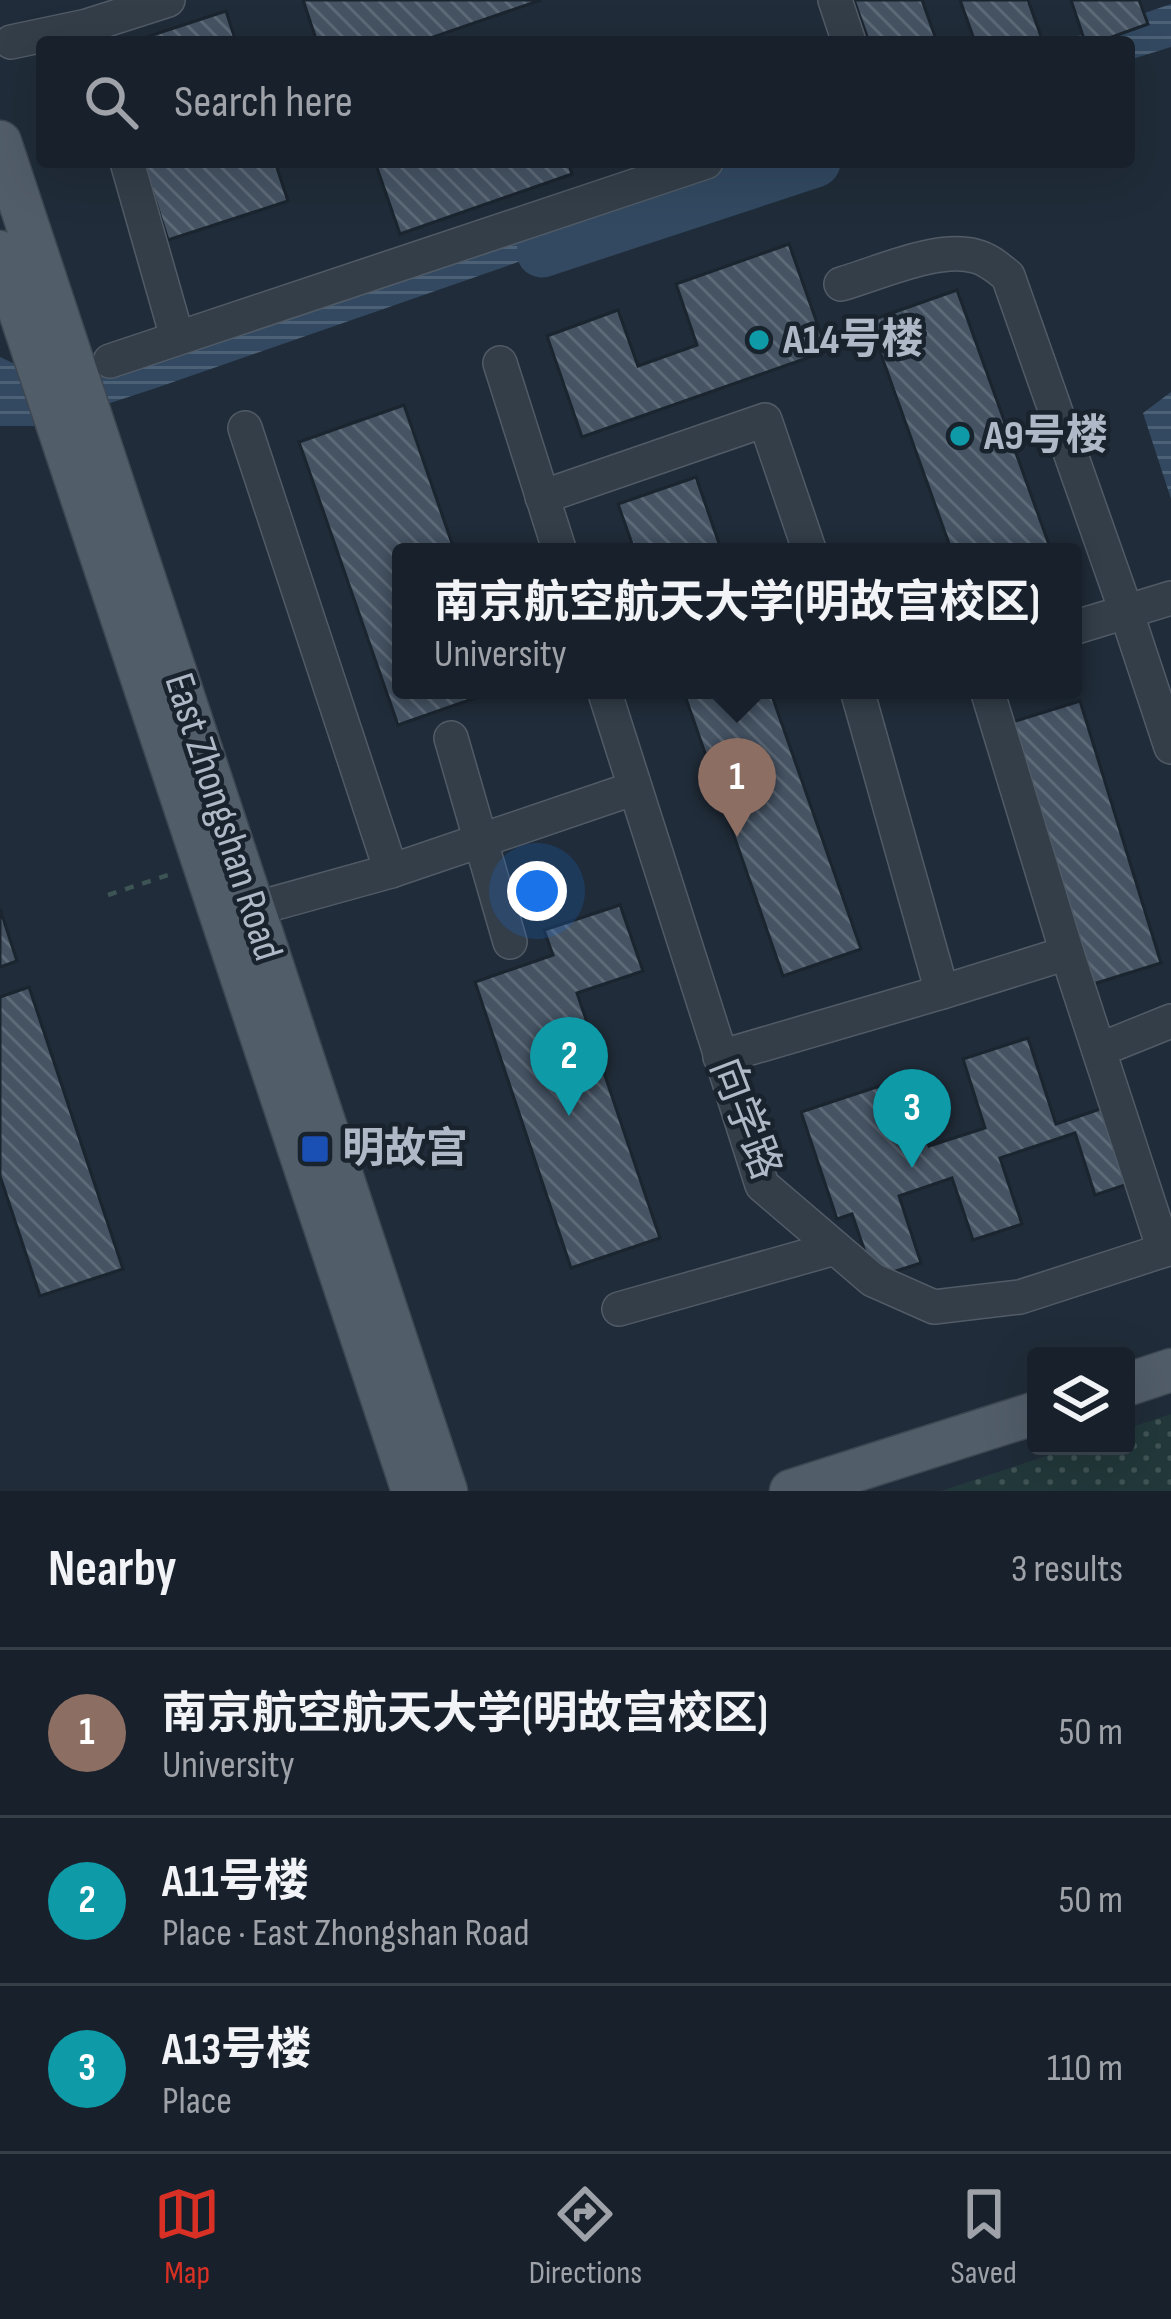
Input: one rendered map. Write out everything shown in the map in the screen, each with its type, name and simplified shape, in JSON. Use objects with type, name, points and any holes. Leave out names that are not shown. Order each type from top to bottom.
[{"type":"main road","name":"East Zhongshan Road","points":[[0,142],[446,1491]]},
{"type":"main road","name":"East Zhongshan Road","points":[[0,252],[413,1491]]},
{"type":"main road","points":[[1135,1381],[1171,1370]]},
{"type":"main road","points":[[790,1491],[1027,1417]]},
{"type":"lane","points":[[11,42],[168,0]]},
{"type":"lane","points":[[835,0],[847,36]]},
{"type":"lane","points":[[129,168],[177,337]]},
{"type":"lane","points":[[110,361],[688,168]]},
{"type":"lane","points":[[842,284],[944,253],[988,260],[1008,276],[1171,747]]},
{"type":"lane","points":[[500,363],[557,543]]},
{"type":"lane","points":[[542,497],[765,420],[807,543]]},
{"type":"lane","points":[[245,428],[391,871]]},
{"type":"lane","points":[[1082,625],[1171,598]]},
{"type":"lane","name":"向学路","points":[[607,699],[762,1185],[873,1280],[934,1306],[1020,1298],[1168,1249]]},
{"type":"lane","points":[[861,699],[942,992]]},
{"type":"lane","points":[[990,699],[1067,953],[1168,1249]]},
{"type":"lane","points":[[451,739],[510,942]]},
{"type":"lane","points":[[254,909],[391,871],[635,788]]},
{"type":"lane","points":[[720,1057],[1067,953]]},
{"type":"lane","points":[[1099,1050],[1171,1021]]},
{"type":"lane","points":[[619,1309],[835,1248]]},
{"type":"path","points":[[108,895],[205,863]]},
{"type":"green space","points":[[1171,1414],[1171,1491],[941,1491],[1049,1455],[1135,1455],[1135,1426]]},
{"type":"water","points":[[1171,4],[1171,47],[1135,58],[1135,36],[1078,36]]},
{"type":"water","points":[[683,168],[789,168],[40,426],[0,426],[0,357],[56,377]]},
{"type":"water","points":[[1171,392],[1171,499],[1143,413]]},
{"type":"building","points":[[303,0],[541,0],[436,36],[315,36]]},
{"type":"building","points":[[854,0],[922,0],[935,36],[867,36]]},
{"type":"building","points":[[960,0],[1028,0],[1041,36],[973,36]]},
{"type":"building","points":[[1071,0],[1139,0],[1148,24],[1115,36],[1083,36]]},
{"type":"building","points":[[226,11],[234,36],[149,36]]},
{"type":"building","points":[[145,168],[277,168],[288,201],[168,240]]},
{"type":"building","points":[[377,168],[570,168],[572,174],[400,234]]},
{"type":"building","name":"A14号楼","points":[[789,244],[827,351],[582,437],[547,336],[618,310],[638,366],[697,345],[676,284]]},
{"type":"building","name":"A9号楼","points":[[957,290],[1048,543],[949,543],[869,321]]},
{"type":"building","points":[[404,405],[452,543],[392,543],[392,699],[472,699],[398,725],[299,442]]},
{"type":"building","points":[[696,477],[719,543],[632,543],[618,504]]},
{"type":"building","points":[[686,699],[773,699],[861,949],[783,976]]},
{"type":"building","points":[[1080,701],[1161,963],[1090,985],[1009,723]]},
{"type":"building","points":[[620,905],[643,971],[577,993],[660,1238],[571,1268],[475,982],[553,955],[544,930]]},
{"type":"building","points":[[0,909],[17,961],[0,967]]},
{"type":"building","points":[[29,987],[123,1269],[40,1296],[0,1176],[0,997]]},
{"type":"building","points":[[1028,1038],[1056,1124],[1106,1107],[1131,1183],[1095,1195],[1075,1133],[1000,1158],[1022,1224],[973,1240],[952,1178],[899,1196],[921,1263],[874,1278],[852,1214],[837,1219],[801,1112],[907,1077],[929,1146],[985,1128],[963,1059]]},
{"type":"waterway","points":[[542,252],[797,168]]},
{"type":"place","name":"A14号楼","points":[[759,340]]},
{"type":"place","name":"A9号楼","points":[[960,436]]},
{"type":"place","name":"南京航空航天大学(明故宫校区)","points":[[737,837]]},
{"type":"place","name":"A11号楼","points":[[569,1116]]},
{"type":"place","name":"明故宫","points":[[315,1149]]},
{"type":"place","name":"A13号楼","points":[[912,1168]]}]
